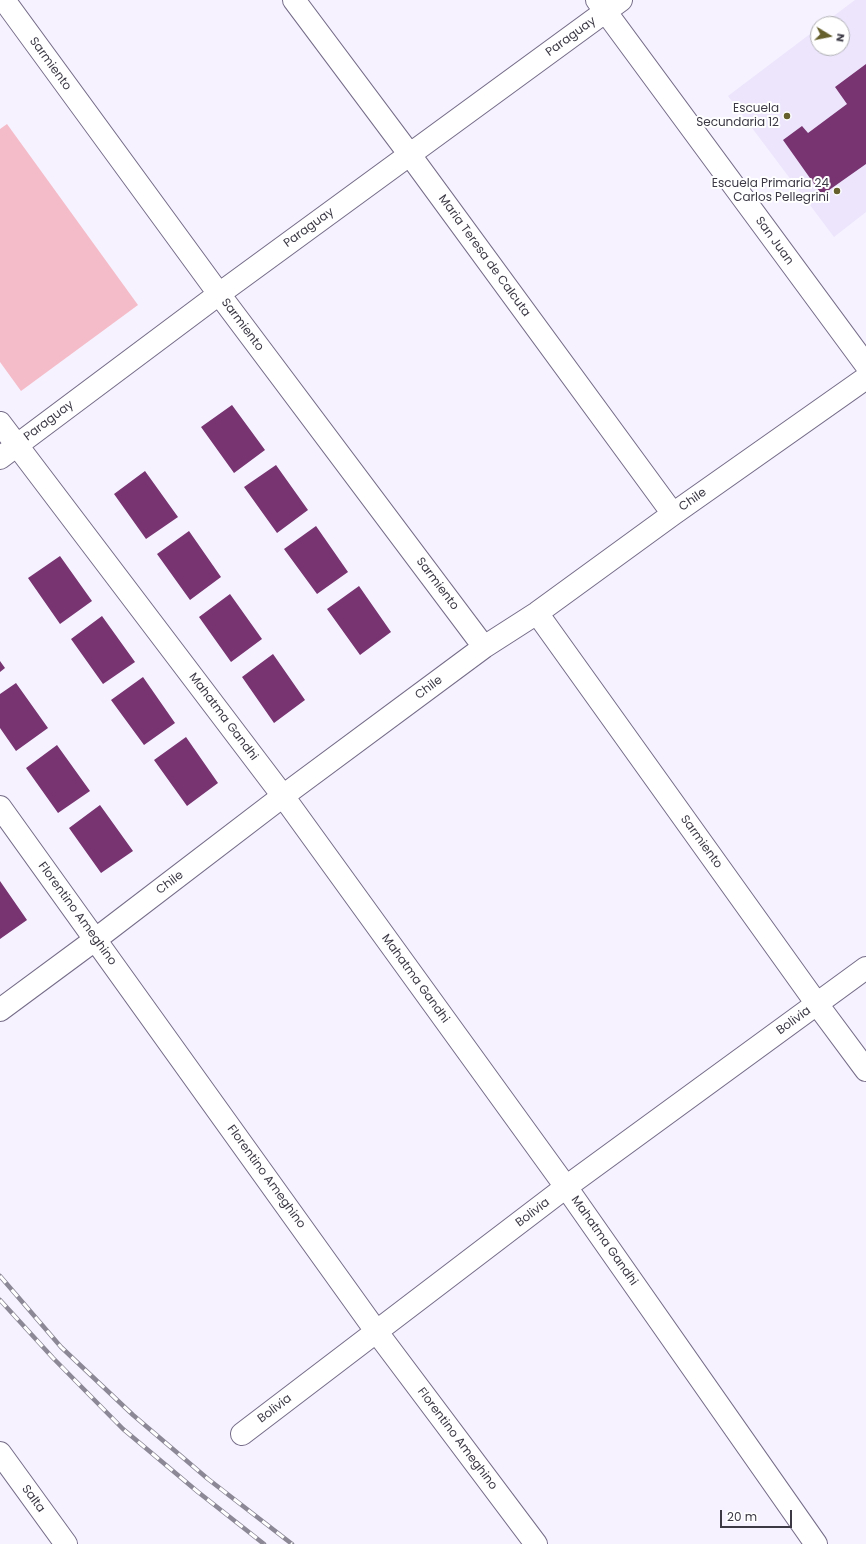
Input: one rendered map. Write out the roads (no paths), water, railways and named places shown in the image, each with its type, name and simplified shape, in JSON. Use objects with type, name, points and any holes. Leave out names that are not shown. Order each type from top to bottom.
[{"type":"street","name":"Sarmiento","points":[[4,0],[219,294],[484,647]]},
{"type":"street","name":"Maria Teresa de Calcuta","points":[[294,0],[410,155],[673,514]]},
{"type":"street","name":"Paraguay","points":[[8,452],[219,294],[410,155],[608,4]]},
{"type":"street","name":"San Juan","points":[[608,4],[866,365]]},
{"type":"street","name":"Chile","points":[[0,1010],[96,939],[283,796],[484,647],[537,613],[673,514],[866,378]]},
{"type":"street","name":"Mahatma Gandhi","points":[[0,423],[8,452],[283,796],[566,1187],[816,1544]]},
{"type":"street","name":"Sarmiento","points":[[537,613],[817,1004],[866,1070]]},
{"type":"street","name":"Florentino Ameghino","points":[[0,807],[376,1331],[536,1544]]},
{"type":"street","name":"Bolivia","points":[[242,1434],[566,1187],[866,968]]},
{"type":"street","name":"Salta","points":[[0,1453],[66,1544]]},
{"type":"railway","points":[[0,1276],[61,1347],[133,1415],[208,1479],[292,1544]]},
{"type":"railway","points":[[0,1300],[53,1358],[123,1429],[198,1492],[264,1544]]},
{"type":"place","name":"Escuela Secundaria 12","points":[[787,116]]},
{"type":"place","name":"Escuela Primaria 24 Carlos Pellegrini","points":[[837,191]]}]
